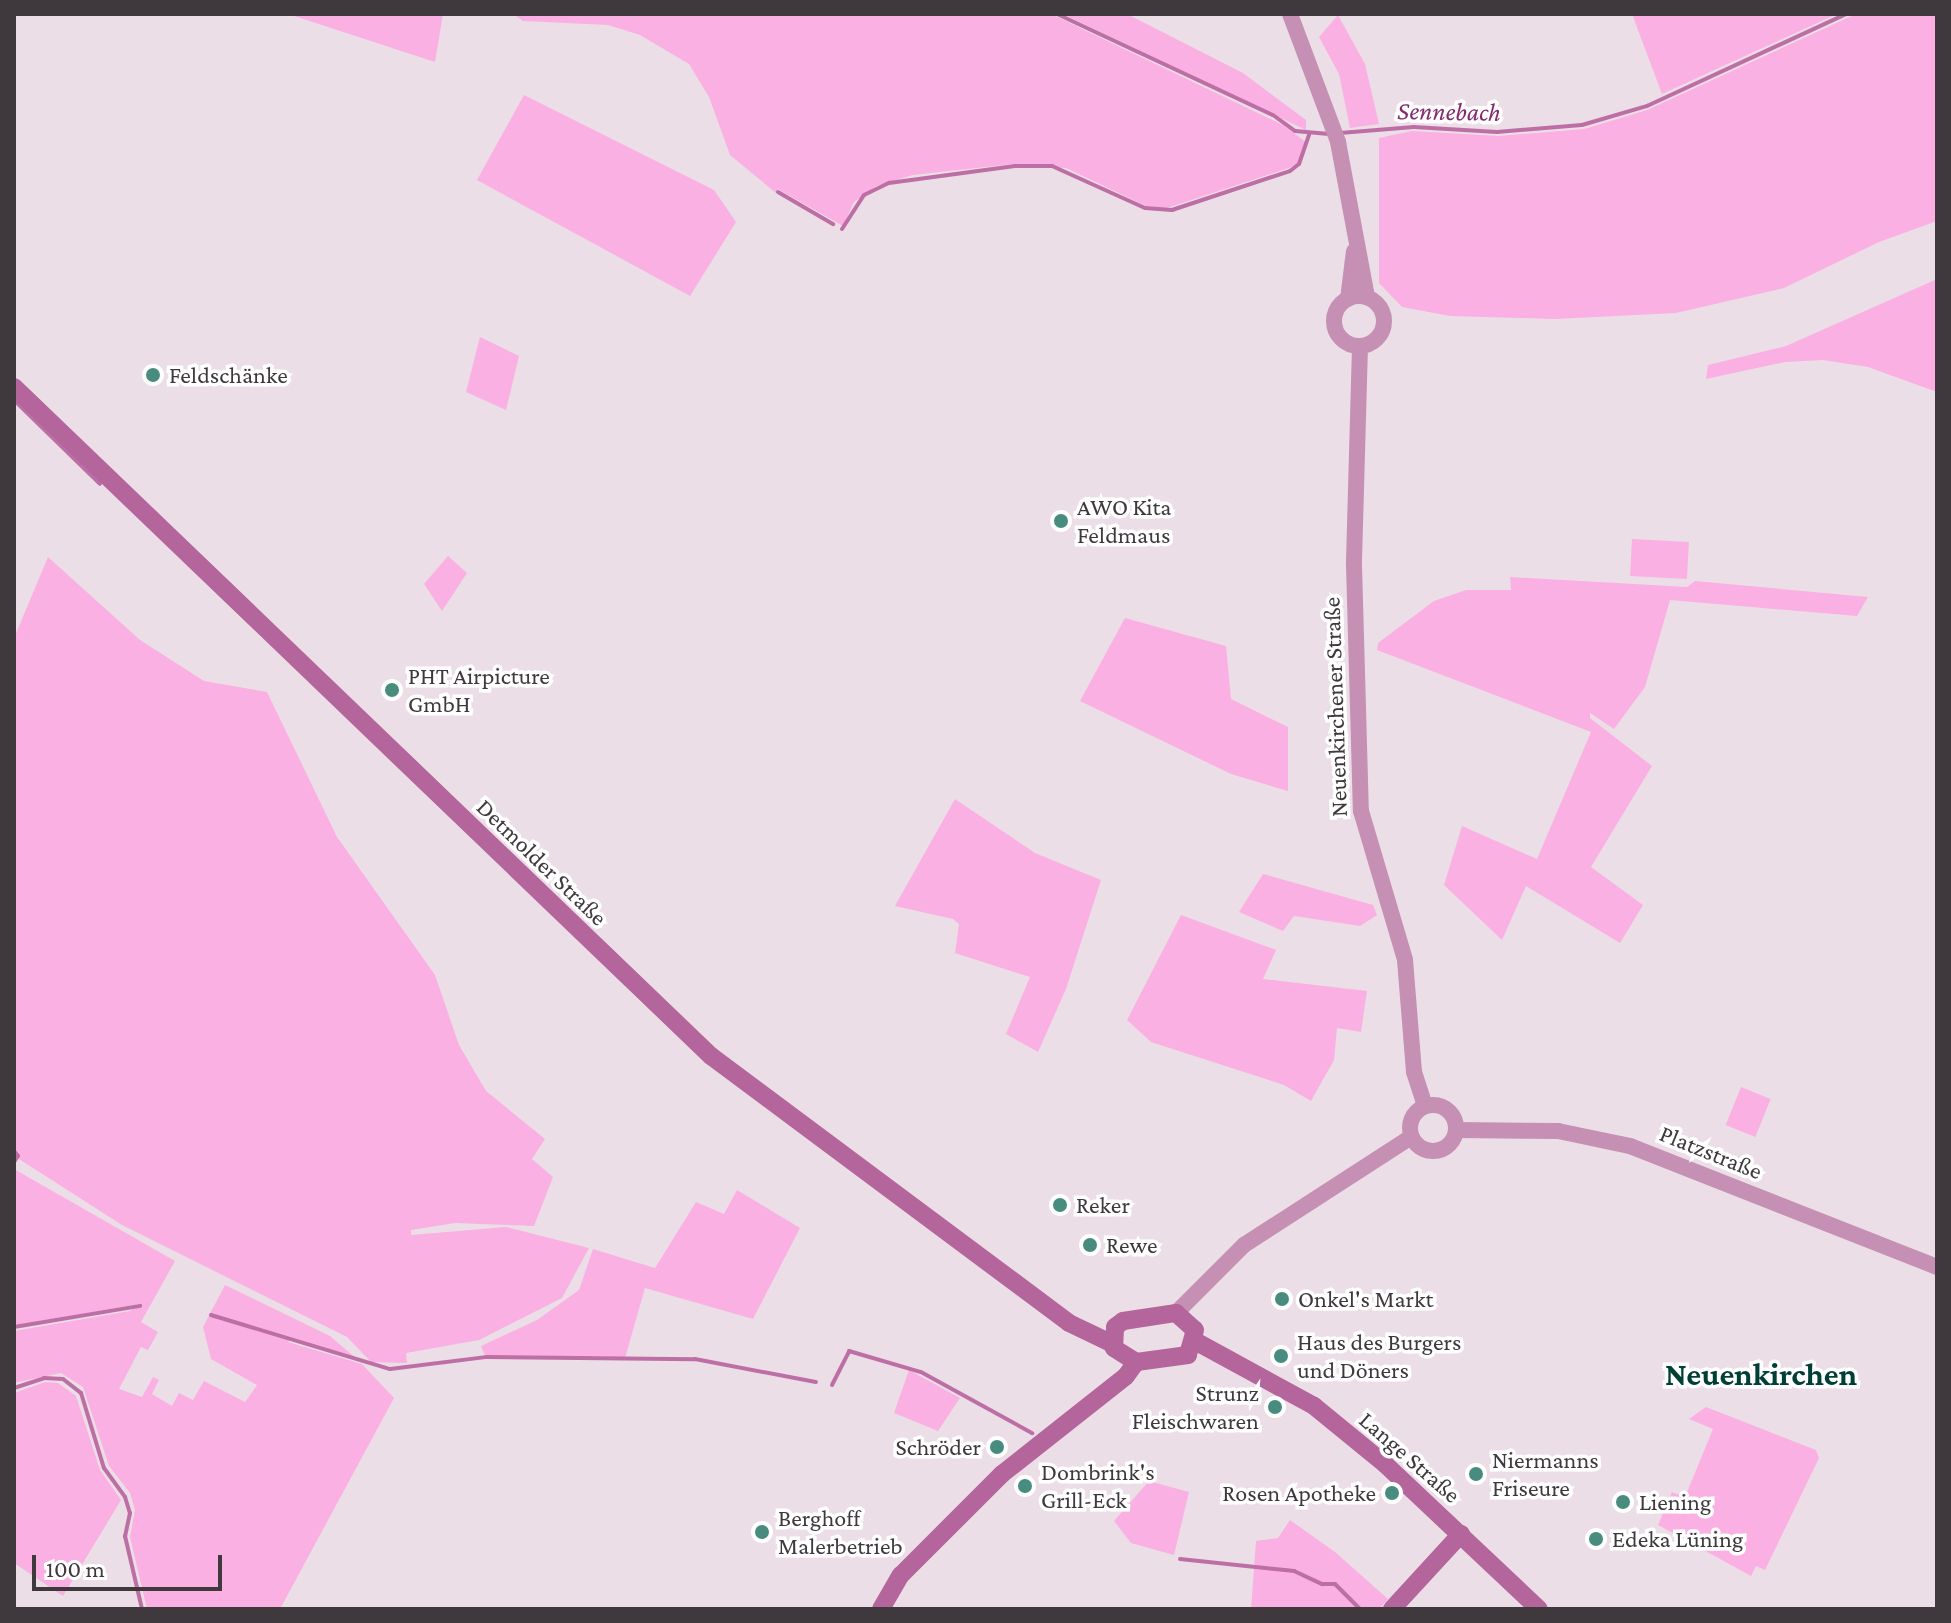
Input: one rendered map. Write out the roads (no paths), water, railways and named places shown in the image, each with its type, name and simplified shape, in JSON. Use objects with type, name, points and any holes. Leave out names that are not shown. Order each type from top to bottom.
[{"type":"main road","name":"Detmolder Straße","points":[[14,387],[688,1036],[757,1093],[1076,1327],[1121,1347]]},
{"type":"main road","points":[[881,1609],[901,1575],[992,1483],[1111,1388],[1121,1347],[1133,1317],[1188,1333]]},
{"type":"main road","points":[[1121,1347],[1188,1333]]},
{"type":"main road","name":"Lange Straße","points":[[1188,1333],[1232,1364],[1314,1406],[1461,1534],[1539,1609]]},
{"type":"main road","points":[[1392,1609],[1461,1534]]},
{"type":"street","points":[[1290,14],[1336,134],[1367,297],[1380,307],[1384,323],[1372,343],[1360,346],[1349,344],[1335,327],[1340,306],[1348,299],[1367,297]]},
{"type":"street","points":[[1348,299],[1353,213]]},
{"type":"street","name":"Neuenkirchener Straße","points":[[1360,346],[1354,565],[1361,811],[1405,960],[1414,1072],[1425,1106]]},
{"type":"street","points":[[1425,1106],[1447,1109],[1456,1130],[1440,1150],[1420,1147],[1411,1137],[1410,1122],[1425,1106]]},
{"type":"street","name":"Platzstraße","points":[[1456,1130],[1558,1131],[1630,1146],[1937,1267]]},
{"type":"street","points":[[1188,1333],[1204,1289],[1244,1245],[1411,1137]]},
{"type":"waterway","name":"Sennebach","points":[[1057,14],[1273,115],[1295,131],[1332,134]]},
{"type":"waterway","name":"Sennebach","points":[[1340,133],[1414,127],[1497,132],[1582,125],[1647,106],[1846,14]]},
{"type":"waterway","points":[[842,229],[864,195],[889,183],[1015,166],[1052,166],[1145,208],[1172,210],[1290,171],[1299,164],[1309,135]]},
{"type":"waterway","points":[[778,192],[833,224]]},
{"type":"waterway","points":[[14,400],[100,484]]},
{"type":"waterway","points":[[14,1151],[18,1156],[14,1162]]},
{"type":"waterway","points":[[14,1327],[140,1306]]},
{"type":"waterway","points":[[211,1315],[390,1369],[487,1357],[695,1359],[816,1382]]},
{"type":"waterway","points":[[832,1385],[849,1351],[921,1372],[1032,1433]]},
{"type":"waterway","points":[[14,1388],[44,1378],[63,1379],[81,1393],[104,1468],[125,1497],[130,1513],[125,1536],[142,1609]]},
{"type":"waterway","points":[[1180,1559],[1294,1571],[1322,1584],[1335,1584],[1360,1609]]},
{"type":"place","name":"Feldschänke","points":[[153,375]]},
{"type":"place","name":"AWO Kita Feldmaus","points":[[1061,521]]},
{"type":"place","name":"PHT Airpicture GmbH","points":[[392,690]]},
{"type":"place","name":"Reker","points":[[1060,1205]]},
{"type":"place","name":"Rewe","points":[[1090,1245]]},
{"type":"place","name":"Onkel's Markt","points":[[1282,1299]]},
{"type":"place","name":"Haus des Burgers und Döners","points":[[1281,1356]]},
{"type":"place","name":"Strunz Fleischwaren","points":[[1275,1407]]},
{"type":"place","name":"Schröder","points":[[997,1447]]},
{"type":"place","name":"Niermanns Friseure","points":[[1476,1474]]},
{"type":"place","name":"Dombrink's Grill-Eck","points":[[1025,1486]]},
{"type":"place","name":"Rosen Apotheke","points":[[1392,1493]]},
{"type":"place","name":"Liening","points":[[1623,1502]]},
{"type":"place","name":"Berghoff Malerbetrieb","points":[[762,1532]]},
{"type":"place","name":"Edeka Lüning","points":[[1596,1539]]},
{"type":"district","name":"Neuenkirchen","points":[[1761,1374]]}]
